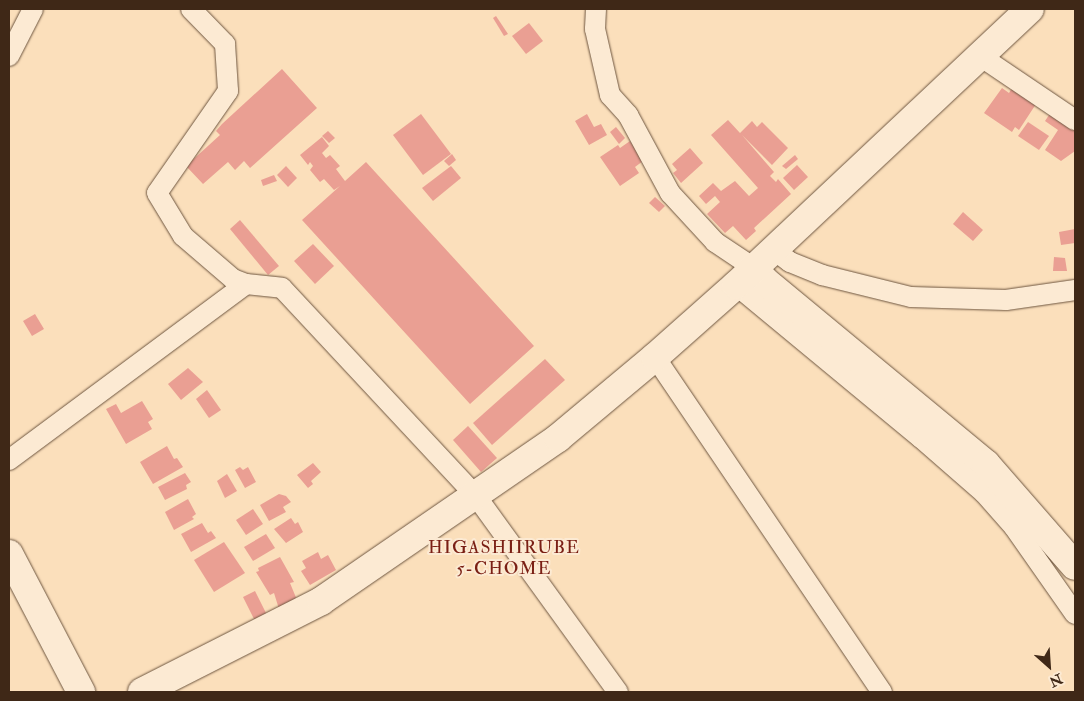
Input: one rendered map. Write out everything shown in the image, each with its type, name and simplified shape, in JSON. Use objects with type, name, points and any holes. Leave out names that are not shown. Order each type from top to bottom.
[{"type":"street","points":[[9,56],[33,9]]},
{"type":"street","points":[[191,9],[225,44],[228,91],[157,193],[183,236],[233,279],[246,284],[282,288],[476,496],[618,692]]},
{"type":"street","points":[[596,9],[595,29],[610,95],[628,115],[670,193],[745,276],[921,438],[984,493],[1014,527],[1075,614]]},
{"type":"street","points":[[142,692],[321,601],[558,438],[655,357],[774,250],[1030,9]]},
{"type":"street","points":[[980,56],[1075,120]]},
{"type":"street","points":[[774,250],[790,262],[822,275],[911,297],[1006,300],[1075,290]]},
{"type":"street","points":[[745,276],[765,281],[986,464],[1022,503],[1074,567]]},
{"type":"street","points":[[9,460],[246,284]]},
{"type":"street","points":[[655,357],[882,692]]},
{"type":"street","points":[[9,554],[81,692]]},
{"type":"building","points":[[496,16],[508,34],[504,36],[493,18]]},
{"type":"building","points":[[529,23],[543,41],[526,54],[512,36]]},
{"type":"building","points":[[282,69],[317,108],[250,168],[244,161],[235,170],[228,162],[203,184],[186,166],[220,135],[216,131],[222,124]]},
{"type":"building","points":[[1002,88],[1009,93],[1012,88],[1036,104],[1019,130],[1015,127],[1012,132],[984,113]]},
{"type":"building","points":[[1051,112],[1075,128],[1075,151],[1061,161],[1045,150],[1058,130],[1045,121]]},
{"type":"building","points":[[421,114],[451,154],[423,175],[393,135]]},
{"type":"building","points":[[587,114],[594,127],[601,124],[607,135],[589,145],[575,121]]},
{"type":"building","points":[[728,120],[740,133],[752,121],[757,127],[762,122],[788,148],[772,165],[742,135],[774,172],[770,176],[776,182],[778,179],[791,194],[754,228],[756,231],[746,240],[733,226],[725,233],[707,214],[720,202],[715,196],[706,204],[699,196],[713,183],[721,191],[735,181],[749,196],[758,188],[711,135]]},
{"type":"building","points":[[1028,122],[1049,136],[1039,150],[1018,136]]},
{"type":"building","points":[[616,127],[625,138],[619,144],[610,132]]},
{"type":"building","points":[[328,131],[335,138],[329,143],[322,136]]},
{"type":"building","points":[[322,137],[329,146],[322,153],[326,158],[330,155],[340,166],[336,169],[345,181],[366,162],[534,346],[470,404],[302,220],[340,186],[334,190],[324,179],[320,182],[310,170],[313,166],[310,162],[308,165],[300,155]]},
{"type":"building","points":[[630,141],[643,161],[635,167],[639,173],[620,186],[600,157],[618,145],[620,148]]},
{"type":"building","points":[[690,148],[703,163],[681,183],[673,173],[677,170],[672,164]]},
{"type":"building","points":[[452,154],[456,160],[449,166],[444,161]]},
{"type":"building","points":[[795,155],[798,159],[786,169],[782,166]]},
{"type":"building","points":[[797,165],[808,177],[794,190],[783,178]]},
{"type":"building","points":[[286,166],[297,178],[288,187],[277,175]]},
{"type":"building","points":[[451,166],[461,178],[433,201],[422,188]]},
{"type":"building","points":[[274,175],[277,181],[263,186],[261,180]]},
{"type":"building","points":[[655,197],[665,206],[659,212],[649,203]]},
{"type":"building","points":[[963,212],[983,230],[973,241],[953,224]]},
{"type":"building","points":[[240,220],[279,266],[268,275],[230,229]]},
{"type":"building","points":[[1075,229],[1075,243],[1061,245],[1059,232]]},
{"type":"building","points":[[313,244],[334,266],[315,284],[294,261]]},
{"type":"building","points":[[1054,257],[1065,258],[1067,271],[1053,271]]},
{"type":"building","points":[[35,314],[44,329],[32,336],[23,321]]},
{"type":"building","points":[[545,359],[565,380],[492,445],[473,423]]},
{"type":"building","points":[[188,368],[203,382],[181,400],[168,384]]},
{"type":"building","points":[[207,390],[221,410],[209,418],[196,399]]},
{"type":"building","points":[[142,401],[153,419],[148,422],[152,429],[126,444],[106,409],[116,404],[121,413]]},
{"type":"building","points":[[468,426],[497,458],[481,472],[453,440]]},
{"type":"building","points":[[167,446],[174,459],[177,458],[183,467],[153,484],[140,462]]},
{"type":"building","points":[[313,463],[321,472],[311,481],[313,484],[308,488],[297,475]]},
{"type":"building","points":[[240,467],[243,470],[248,467],[256,482],[245,488],[235,470]]},
{"type":"building","points":[[185,473],[191,482],[186,485],[187,489],[165,500],[158,487]]},
{"type":"building","points":[[227,474],[237,491],[225,498],[217,481]]},
{"type":"building","points":[[279,494],[286,496],[291,502],[283,507],[286,512],[269,521],[260,505]]},
{"type":"building","points":[[188,499],[196,514],[192,517],[194,519],[174,530],[165,512]]},
{"type":"building","points":[[253,509],[263,524],[246,535],[236,520]]},
{"type":"building","points":[[291,518],[295,524],[298,522],[303,532],[286,543],[274,529]]},
{"type":"building","points":[[202,523],[208,533],[211,531],[216,538],[191,552],[181,534]]},
{"type":"building","points":[[266,534],[275,548],[253,561],[244,547]]},
{"type":"building","points":[[224,542],[245,573],[214,592],[194,560]]},
{"type":"building","points":[[318,552],[321,559],[328,555],[336,570],[310,585],[301,571],[306,568],[302,561]]},
{"type":"building","points":[[280,557],[294,582],[290,583],[297,600],[279,609],[274,593],[270,595],[256,572],[259,571],[258,568]]},
{"type":"building","points":[[255,591],[267,615],[255,621],[243,597]]},
{"type":"district","name":"HIGASHIIRUBE 5-CHOME","points":[[504,559]]}]
